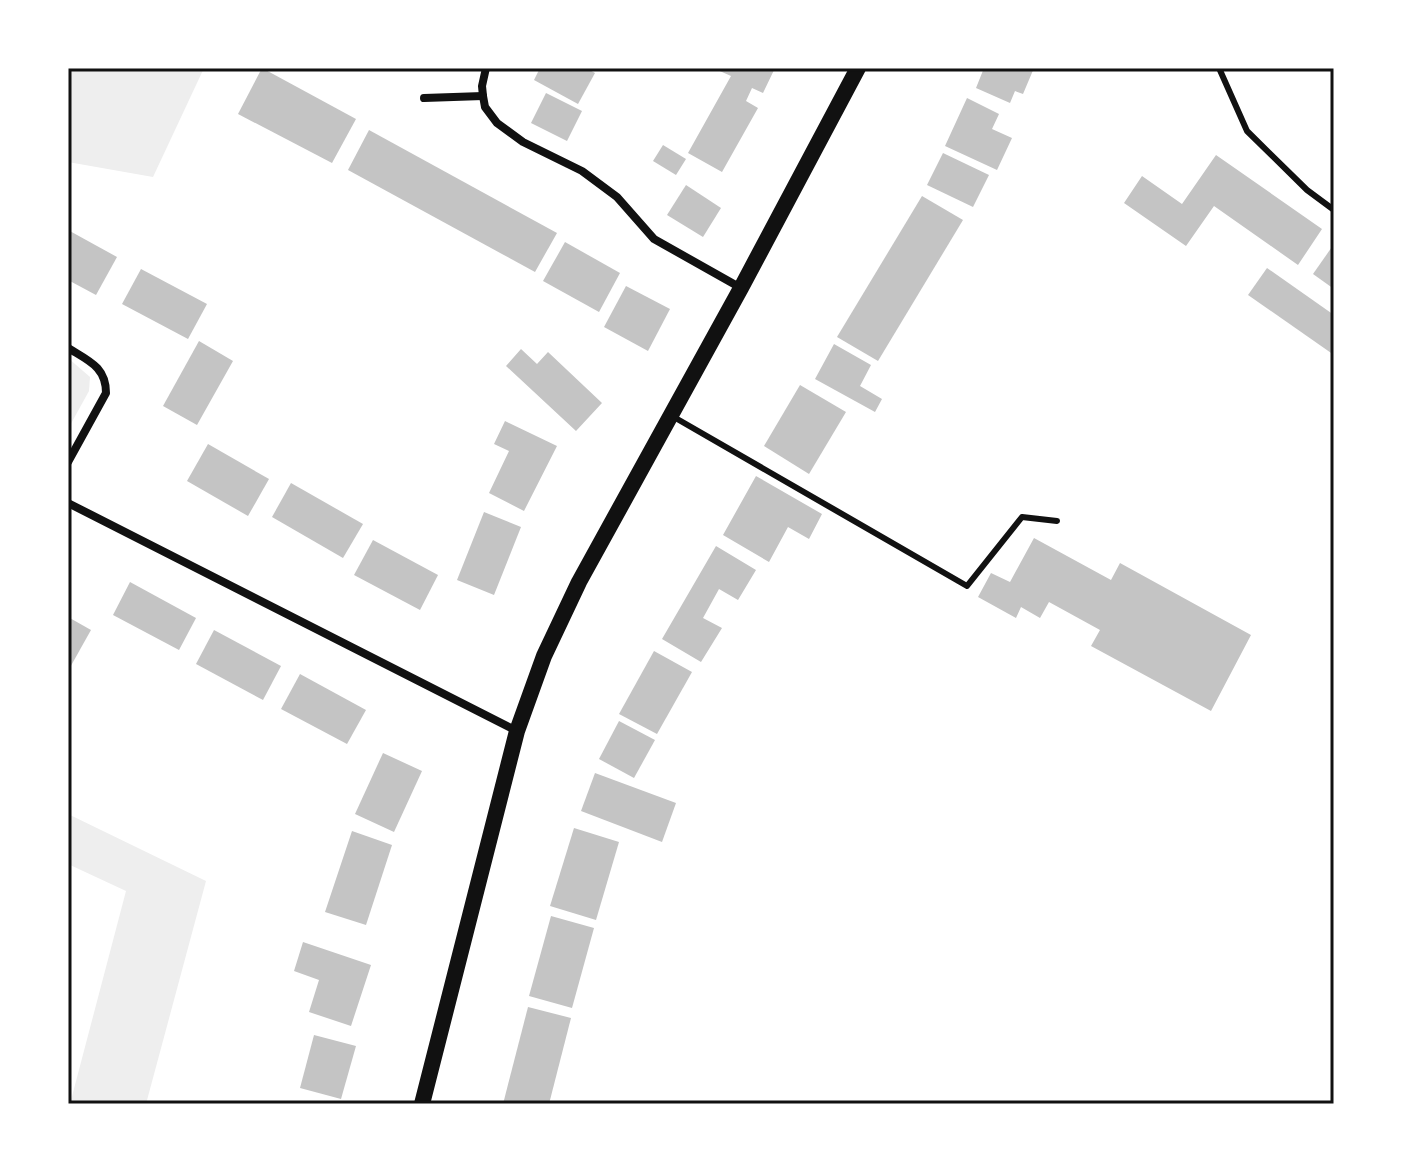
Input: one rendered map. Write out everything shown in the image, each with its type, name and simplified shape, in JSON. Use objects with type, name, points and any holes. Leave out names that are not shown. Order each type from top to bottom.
[{"type":"main road","points":[[422,1104],[517,731],[544,656],[579,582],[858,68]]},
{"type":"street","points":[[486,68],[482,86],[485,107],[497,123],[523,142],[582,171],[617,197],[654,239],[741,288]]},
{"type":"street","points":[[424,98],[483,96]]},
{"type":"street","points":[[68,348],[101,369],[106,382],[106,393],[68,462]]},
{"type":"street","points":[[68,503],[517,731]]},
{"type":"lane","points":[[1219,68],[1247,131],[1307,190],[1334,210]]},
{"type":"lane","points":[[671,416],[967,586],[1022,517],[1057,521]]},
{"type":"shaded area","points":[[68,68],[204,68],[153,177],[68,162]]},
{"type":"shaded area","points":[[68,358],[90,377],[89,391],[68,429]]},
{"type":"shaded area","points":[[68,814],[206,881],[146,1104],[70,1104],[126,891],[68,864]]},
{"type":"building","points":[[262,68],[356,119],[332,163],[238,114]]},
{"type":"building","points":[[540,68],[586,68],[595,73],[578,104],[534,80]]},
{"type":"building","points":[[713,68],[775,68],[763,93],[752,88],[746,101],[758,108],[722,172],[688,153],[731,76]]},
{"type":"building","points":[[984,68],[1034,68],[1023,94],[1015,91],[1010,103],[976,88]]},
{"type":"building","points":[[546,93],[582,111],[567,141],[531,123]]},
{"type":"building","points":[[967,98],[999,114],[992,129],[1012,138],[997,170],[945,146]]},
{"type":"building","points":[[369,130],[557,233],[535,272],[348,170]]},
{"type":"building","points":[[663,145],[686,159],[676,175],[653,161]]},
{"type":"building","points":[[943,153],[989,175],[973,207],[927,185]]},
{"type":"building","points":[[1216,155],[1322,229],[1298,265],[1214,206],[1186,246],[1124,203],[1142,176],[1182,204]]},
{"type":"building","points":[[686,185],[721,208],[703,237],[667,215]]},
{"type":"building","points":[[922,196],[963,220],[878,361],[837,337]]},
{"type":"building","points":[[68,230],[117,257],[96,295],[68,280]]},
{"type":"building","points":[[565,242],[620,273],[599,312],[543,281]]},
{"type":"building","points":[[1334,244],[1334,289],[1313,274]]},
{"type":"building","points":[[1267,268],[1334,315],[1334,355],[1248,295]]},
{"type":"building","points":[[141,269],[207,304],[188,339],[122,304]]},
{"type":"building","points":[[626,286],[670,309],[648,351],[604,327]]},
{"type":"building","points":[[199,341],[233,361],[197,425],[163,406]]},
{"type":"building","points":[[834,344],[871,365],[860,386],[882,399],[875,412],[815,379]]},
{"type":"building","points":[[521,349],[537,364],[548,352],[602,403],[576,431],[506,366]]},
{"type":"building","points":[[800,385],[846,412],[809,474],[764,446]]},
{"type":"building","points":[[505,421],[557,446],[524,511],[489,493],[509,451],[494,444]]},
{"type":"building","points":[[208,444],[269,479],[248,516],[187,481]]},
{"type":"building","points":[[756,476],[822,514],[809,539],[788,527],[769,562],[723,535]]},
{"type":"building","points":[[291,483],[363,524],[343,558],[272,517]]},
{"type":"building","points":[[484,512],[521,527],[494,595],[457,580]]},
{"type":"building","points":[[1034,538],[1111,580],[1120,563],[1251,635],[1211,711],[1091,646],[1100,630],[1049,602],[1040,618],[1021,607],[1016,618],[978,597],[991,573],[1010,582]]},
{"type":"building","points":[[373,540],[438,575],[420,610],[354,575]]},
{"type":"building","points":[[716,546],[756,570],[738,600],[719,589],[703,618],[722,628],[701,662],[662,639]]},
{"type":"building","points":[[130,582],[196,618],[179,650],[113,615]]},
{"type":"building","points":[[68,617],[91,630],[68,671]]},
{"type":"building","points":[[214,630],[281,666],[263,700],[196,664]]},
{"type":"building","points":[[654,651],[692,672],[657,734],[619,714]]},
{"type":"building","points":[[300,674],[366,710],[347,744],[281,709]]},
{"type":"building","points":[[619,721],[655,740],[634,778],[599,759]]},
{"type":"building","points":[[383,753],[422,771],[394,832],[355,814]]},
{"type":"building","points":[[595,773],[676,803],[662,842],[581,811]]},
{"type":"building","points":[[574,828],[619,842],[596,920],[550,906]]},
{"type":"building","points":[[352,831],[392,845],[366,925],[325,912]]},
{"type":"building","points":[[551,916],[594,928],[572,1008],[529,996]]},
{"type":"building","points":[[303,942],[371,965],[351,1026],[309,1012],[319,980],[294,971]]},
{"type":"building","points":[[528,1007],[571,1018],[549,1104],[503,1104]]},
{"type":"building","points":[[314,1035],[356,1046],[341,1099],[300,1088]]}]
